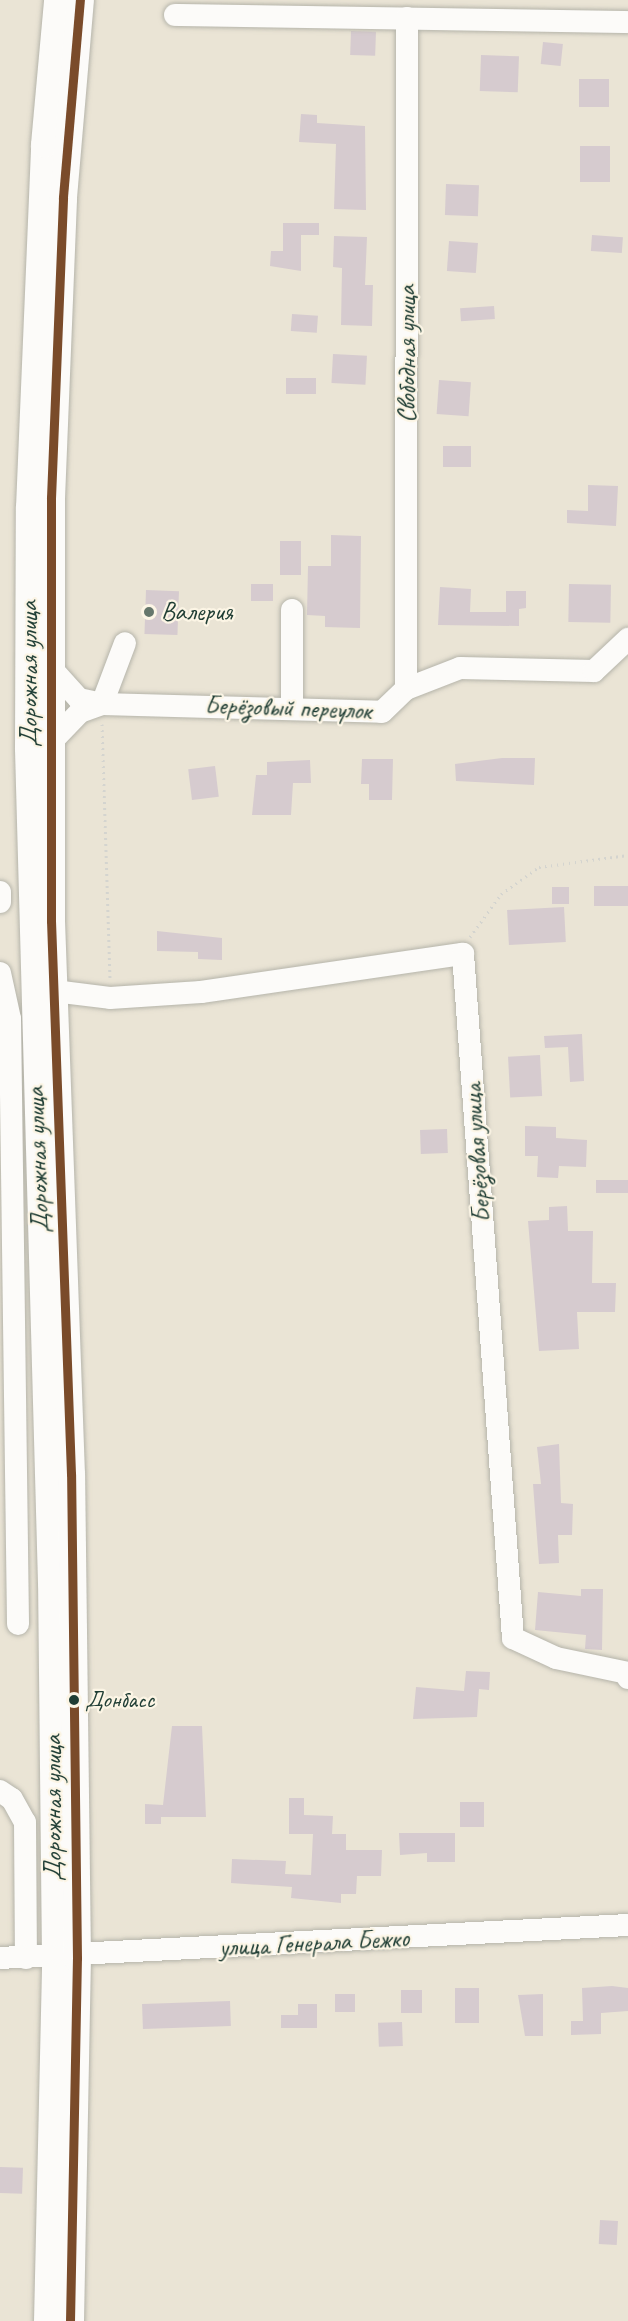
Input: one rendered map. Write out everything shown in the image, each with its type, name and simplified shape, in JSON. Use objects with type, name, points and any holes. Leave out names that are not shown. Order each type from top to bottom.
[{"type":"main road","name":"Дорожная улица","points":[[57,0],[45,144],[29,507],[43,987],[51,1583],[66,1958],[70,2321]]},
{"type":"main road","name":"Дорожная улица","points":[[43,987],[62,208],[80,0]]},
{"type":"main road","name":"Дорожная улица","points":[[47,2321],[66,1958]]},
{"type":"street","points":[[175,15],[628,22]]},
{"type":"street","name":"Свободная улица","points":[[406,689],[407,18]]},
{"type":"street","points":[[292,610],[292,707]]},
{"type":"street","name":"Берёзовый переулок","points":[[50,667],[79,699],[102,704],[292,707],[382,712],[406,689],[460,668],[594,672],[628,639]]},
{"type":"street","points":[[102,704],[125,643]]},
{"type":"street","name":"Берёзовый переулок","points":[[50,743],[80,712],[102,704]]},
{"type":"street","points":[[0,892],[0,902]]},
{"type":"street","points":[[0,971],[43,987],[110,998],[201,992],[463,954]]},
{"type":"street","name":"Берёзовая улица","points":[[463,954],[513,1638],[556,1658],[628,1673],[628,1678]]},
{"type":"street","name":"Дорожная улица","points":[[0,971],[10,1019],[18,1624]]},
{"type":"street","points":[[6,1795],[25,1822],[26,1958]]},
{"type":"street","name":"улица Генерала Бежко","points":[[0,1958],[66,1958],[628,1924]]},
{"type":"path","points":[[102,704],[110,998]]},
{"type":"path","points":[[463,954],[472,930],[501,894],[540,867],[628,855]]},
{"type":"building","points":[[351,31],[376,32],[375,56],[350,55]]},
{"type":"building","points":[[543,42],[563,44],[561,66],[541,64]]},
{"type":"building","points":[[481,55],[519,56],[518,92],[480,91]]},
{"type":"building","points":[[579,79],[609,79],[609,107],[579,107]]},
{"type":"building","points":[[301,114],[317,115],[317,123],[365,126],[366,210],[334,209],[336,144],[299,142]]},
{"type":"building","points":[[580,146],[610,146],[610,182],[580,182]]},
{"type":"building","points":[[446,184],[479,185],[478,216],[445,215]]},
{"type":"building","points":[[283,223],[319,223],[319,235],[301,235],[301,271],[270,266],[271,251],[283,251]]},
{"type":"building","points":[[592,235],[623,237],[622,253],[591,251]]},
{"type":"building","points":[[334,236],[367,237],[365,285],[373,285],[372,326],[341,325],[342,268],[333,267]]},
{"type":"building","points":[[449,241],[478,243],[476,273],[447,271]]},
{"type":"building","points":[[494,306],[495,319],[461,321],[460,308]]},
{"type":"building","points":[[292,314],[318,316],[317,333],[291,331]]},
{"type":"building","points":[[333,354],[367,356],[365,385],[331,383]]},
{"type":"building","points":[[286,378],[316,378],[316,394],[286,394]]},
{"type":"building","points":[[439,380],[471,382],[469,416],[437,414]]},
{"type":"building","points":[[443,446],[471,446],[471,467],[443,467]]},
{"type":"building","points":[[588,485],[618,486],[616,526],[567,523],[567,510],[588,511]]},
{"type":"building","points":[[331,535],[361,536],[360,628],[325,627],[325,616],[307,615],[308,566],[331,566]]},
{"type":"building","points":[[280,541],[301,541],[301,575],[280,575]]},
{"type":"building","points":[[251,584],[273,584],[273,601],[251,601]]},
{"type":"building","points":[[569,584],[611,585],[610,623],[568,622]]},
{"type":"building","points":[[440,587],[471,589],[470,612],[506,612],[506,591],[526,591],[526,608],[519,609],[519,626],[438,625]]},
{"type":"building","points":[[146,590],[179,591],[177,635],[144,634]]},
{"type":"building","points":[[502,758],[535,758],[534,785],[456,781],[455,764]]},
{"type":"building","points":[[362,759],[393,759],[392,800],[369,800],[369,784],[361,784]]},
{"type":"building","points":[[310,760],[311,783],[293,783],[291,815],[252,815],[256,775],[267,775],[267,762]]},
{"type":"building","points":[[215,766],[219,797],[192,800],[188,769]]},
{"type":"building","points":[[594,886],[628,886],[628,906],[594,906]]},
{"type":"building","points":[[552,887],[569,887],[569,904],[552,904]]},
{"type":"building","points":[[564,907],[566,942],[509,945],[507,910]]},
{"type":"building","points":[[157,931],[222,938],[222,960],[198,959],[198,952],[157,951]]},
{"type":"building","points":[[582,1034],[584,1081],[570,1082],[568,1047],[545,1048],[544,1036]]},
{"type":"building","points":[[540,1055],[542,1096],[510,1098],[508,1057]]},
{"type":"building","points":[[525,1126],[556,1127],[556,1138],[587,1140],[586,1167],[559,1166],[558,1178],[537,1177],[538,1156],[525,1156]]},
{"type":"building","points":[[447,1129],[448,1153],[421,1154],[420,1130]]},
{"type":"building","points":[[596,1180],[628,1180],[628,1193],[596,1193]]},
{"type":"building","points":[[567,1206],[568,1231],[593,1231],[592,1283],[616,1283],[615,1312],[577,1312],[579,1349],[539,1351],[528,1221],[549,1220],[549,1207]]},
{"type":"building","points":[[559,1444],[561,1503],[573,1504],[572,1535],[558,1535],[559,1563],[539,1564],[533,1484],[541,1484],[537,1447]]},
{"type":"building","points":[[581,1589],[603,1589],[602,1650],[585,1649],[586,1635],[535,1630],[538,1592],[581,1596]]},
{"type":"building","points":[[466,1671],[490,1672],[489,1690],[479,1689],[477,1717],[413,1719],[416,1687],[464,1691]]},
{"type":"building","points":[[172,1726],[202,1726],[206,1817],[161,1817],[161,1824],[145,1824],[145,1804],[163,1805]]},
{"type":"building","points":[[289,1798],[304,1798],[304,1815],[333,1816],[332,1834],[346,1834],[346,1850],[382,1850],[381,1876],[357,1876],[356,1894],[341,1894],[341,1903],[291,1898],[292,1887],[231,1883],[232,1859],[286,1861],[285,1874],[311,1875],[313,1834],[289,1834]]},
{"type":"building","points":[[460,1802],[484,1802],[484,1827],[460,1827]]},
{"type":"building","points":[[399,1833],[455,1833],[455,1862],[427,1862],[427,1853],[400,1855]]},
{"type":"building","points":[[612,1986],[628,1988],[628,2011],[601,2013],[601,2034],[571,2035],[571,2021],[583,2021],[582,1988]]},
{"type":"building","points":[[455,1988],[479,1988],[479,2023],[455,2023]]},
{"type":"building","points":[[401,1990],[422,1990],[422,2013],[401,2013]]},
{"type":"building","points":[[335,1994],[355,1994],[355,2012],[335,2012]]},
{"type":"building","points":[[543,1994],[543,2036],[525,2036],[518,1995]]},
{"type":"building","points":[[230,2001],[231,2026],[143,2029],[142,2004]]},
{"type":"building","points":[[298,2004],[317,2004],[317,2028],[281,2028],[281,2015],[298,2015]]},
{"type":"building","points":[[402,2022],[403,2046],[379,2047],[378,2023]]},
{"type":"building","points":[[0,2167],[23,2168],[22,2194],[0,2193]]},
{"type":"building","points":[[600,2220],[618,2221],[617,2245],[599,2244]]},
{"type":"transit line","points":[[70,2321],[77,1958],[71,1474],[51,921],[51,498],[63,197],[80,0]]},
{"type":"place","name":"Валерия","points":[[149,612]]},
{"type":"place","name":"Донбасс","points":[[74,1700]]}]
